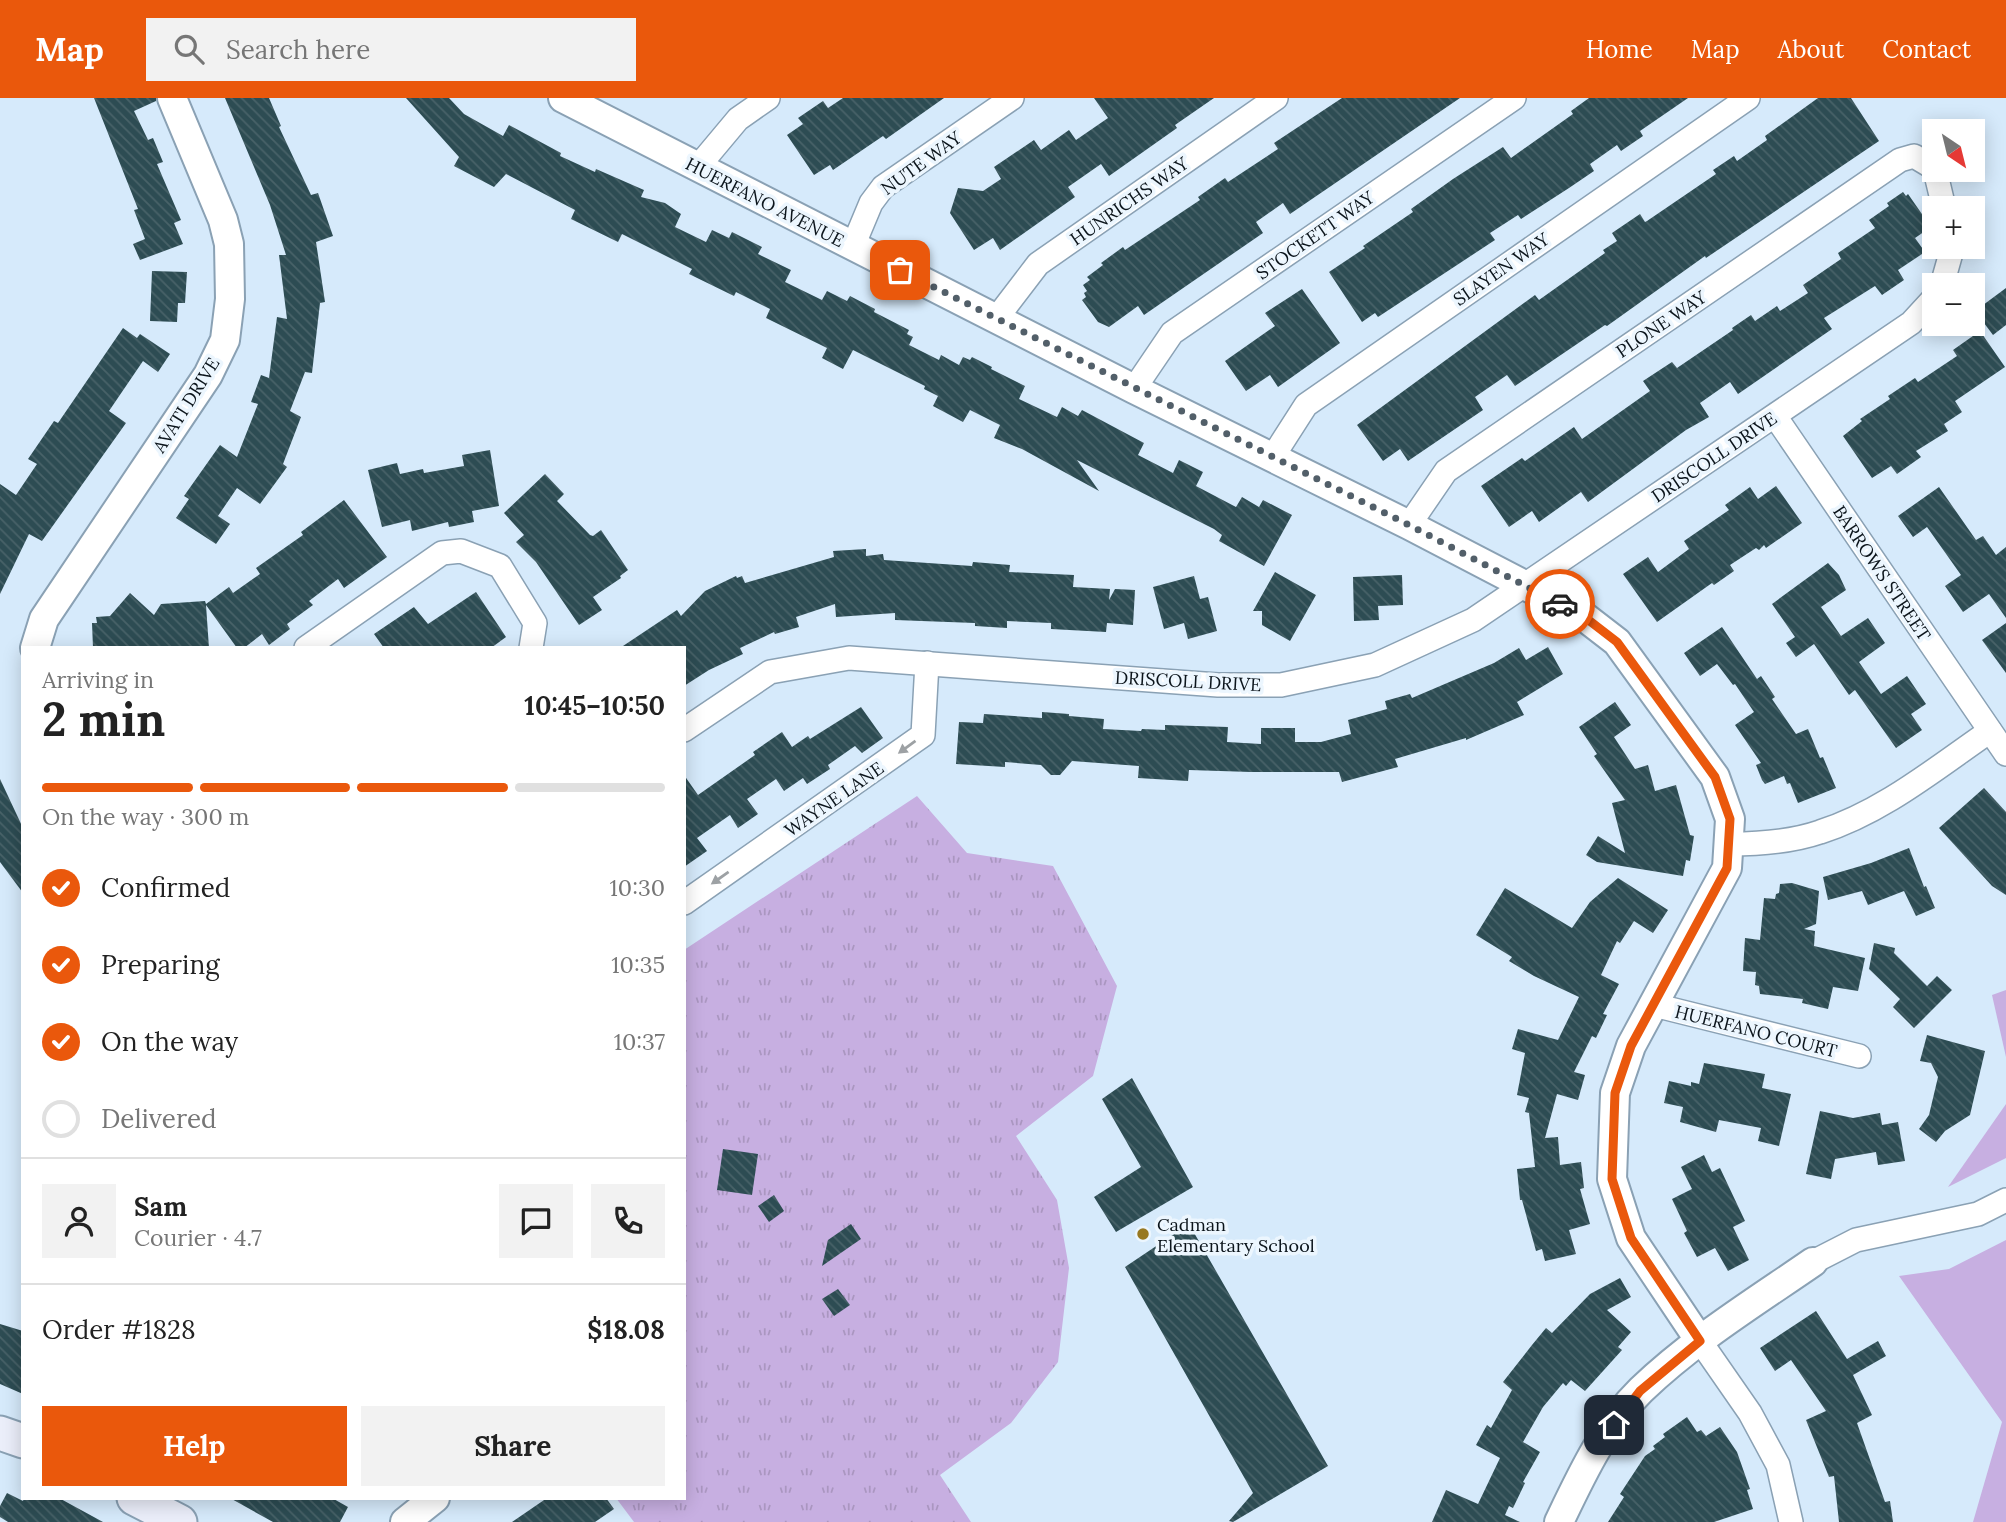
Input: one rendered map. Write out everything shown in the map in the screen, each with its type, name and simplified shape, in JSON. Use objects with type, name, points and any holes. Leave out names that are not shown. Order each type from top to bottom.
[{"type":"main road","points":[[0,1433],[21,1440]]},
{"type":"main road","points":[[138,1500],[180,1522]]},
{"type":"street","name":"AVATI DRIVE","points":[[36,646],[44,619],[208,374],[225,340],[230,299],[229,244],[223,220],[172,98]]},
{"type":"street","name":"HUERFANO AVENUE","points":[[563,98],[1133,389],[1409,525],[1582,615],[1617,642],[1715,777],[1730,819],[1730,844],[1727,868],[1631,1046],[1615,1093],[1612,1179],[1631,1238],[1750,1413],[1778,1465],[1791,1522]]},
{"type":"street","points":[[697,168],[738,119],[768,98]]},
{"type":"street","name":"NUTE WAY","points":[[853,246],[871,202],[883,187],[1012,98]]},
{"type":"street","name":"HUNRICHS WAY","points":[[996,319],[1038,264],[1276,98]]},
{"type":"street","name":"STOCKETT WAY","points":[[1133,389],[1172,333],[1514,98]]},
{"type":"street","name":"SLAYEN WAY","points":[[1272,458],[1306,405],[1748,98]]},
{"type":"street","name":"PLONE WAY","points":[[1409,525],[1446,471],[1900,160],[1914,156],[1922,161]]},
{"type":"street","name":"DRISCOLL DRIVE","points":[[686,729],[770,672],[849,658],[1217,685],[1281,685],[1375,665],[1473,620],[1911,323],[1922,311]]},
{"type":"street","name":"BARROWS STREET","points":[[1775,416],[2006,754]]},
{"type":"street","points":[[309,646],[442,552],[461,551],[500,566],[534,623],[531,646]]},
{"type":"street","name":"WAYNE LANE","points":[[686,902],[923,735],[927,663]]},
{"type":"street","points":[[1730,844],[1770,844],[1820,832],[1881,805],[1990,731]]},
{"type":"street","name":"HUERFANO COURT","points":[[1654,1005],[1859,1056]]},
{"type":"street","points":[[1559,1522],[1600,1441],[1640,1391],[1700,1341],[1813,1262],[1856,1240],[1978,1214],[2006,1200]]},
{"type":"street","points":[[405,1522],[432,1500]]},
{"type":"green space","points":[[917,796],[967,853],[1053,866],[1117,986],[1093,1076],[1016,1136],[1057,1200],[1069,1268],[1058,1362],[1011,1423],[940,1475],[971,1522],[634,1522],[618,1500],[686,1500],[686,949]]},
{"type":"green space","points":[[2006,990],[2006,1057],[1992,995]]},
{"type":"green space","points":[[2006,1104],[2006,1158],[1948,1187]]},
{"type":"green space","points":[[2006,1240],[2006,1522],[1973,1522],[2002,1422],[1899,1276],[1949,1269]]},
{"type":"building","points":[[94,98],[156,98],[156,101],[134,111],[148,140],[153,138],[163,162],[157,164],[181,220],[174,223],[183,244],[140,260],[133,244],[145,239],[134,210],[138,209]]},
{"type":"building","points":[[225,98],[269,98],[281,126],[279,127],[311,195],[318,193],[333,236],[316,242],[325,302],[320,303],[312,373],[305,372],[290,411],[301,417],[283,464],[287,467],[260,504],[237,488],[218,516],[230,524],[216,544],[176,518],[189,499],[184,496],[220,445],[237,457],[258,404],[251,402],[261,375],[269,378],[277,317],[287,319],[279,255],[286,255],[270,205]]},
{"type":"building","points":[[406,98],[449,98],[464,114],[503,136],[509,125],[561,153],[560,156],[644,190],[641,197],[665,203],[681,214],[675,227],[706,242],[712,230],[729,238],[732,232],[762,247],[758,254],[791,270],[785,282],[822,300],[827,291],[847,301],[850,296],[909,330],[907,334],[913,337],[909,345],[939,360],[941,355],[959,365],[963,357],[970,360],[972,357],[1025,386],[1019,399],[1057,417],[1062,407],[1078,416],[1082,410],[1144,443],[1138,455],[1173,473],[1179,460],[1203,472],[1196,486],[1236,507],[1242,497],[1259,507],[1263,500],[1292,515],[1264,566],[1219,541],[1222,535],[1214,529],[1077,460],[1099,491],[1022,449],[994,438],[1000,425],[970,410],[963,422],[933,406],[938,396],[924,389],[925,386],[853,350],[843,369],[822,358],[827,348],[766,318],[770,309],[736,292],[734,296],[689,274],[692,269],[622,234],[618,242],[571,219],[575,210],[506,174],[494,187],[454,166],[459,157]]},
{"type":"building","points":[[843,98],[944,98],[886,139],[883,136],[833,170],[830,165],[814,175],[787,135],[803,124],[798,118],[823,101],[828,108]]},
{"type":"building","points":[[1094,98],[1214,98],[1109,176],[1101,164],[1068,187],[1075,197],[1000,250],[993,238],[974,250],[950,213],[958,188],[983,191],[1001,179],[994,167],[1034,140],[1041,150],[1069,130],[1076,140],[1108,118]]},
{"type":"building","points":[[1342,98],[1460,98],[1290,214],[1283,203],[1256,222],[1263,233],[1144,315],[1138,306],[1109,327],[1098,322],[1082,300],[1087,291],[1083,285],[1090,280],[1087,277],[1103,265],[1101,263],[1200,200],[1198,197],[1225,178],[1228,182],[1278,149],[1274,143]]},
{"type":"building","points":[[1589,98],[1688,98],[1640,131],[1643,136],[1621,151],[1617,145],[1590,164],[1594,171],[1521,219],[1518,215],[1490,233],[1495,240],[1378,317],[1375,313],[1362,322],[1329,272],[1413,212],[1411,209],[1453,179],[1503,147],[1511,158],[1573,114],[1571,111]]},
{"type":"building","points":[[1818,98],[1851,98],[1879,141],[1515,386],[1507,375],[1475,397],[1483,410],[1408,461],[1400,449],[1383,461],[1357,425],[1535,295],[1539,300],[1605,253],[1603,250],[1617,241],[1612,233],[1640,214],[1645,222],[1647,221],[1716,174],[1713,170],[1734,156],[1737,161],[1767,140],[1765,136]]},
{"type":"building","points":[[1903,192],[1906,196],[1908,194],[1922,214],[1922,233],[1915,238],[1922,248],[1922,254],[1898,270],[1904,280],[1882,295],[1875,286],[1824,318],[1832,329],[1738,394],[1730,382],[1700,403],[1709,417],[1686,430],[1588,502],[1581,492],[1539,522],[1532,511],[1509,527],[1481,486],[1522,458],[1525,461],[1574,427],[1582,439],[1650,391],[1643,381],[1672,362],[1677,368],[1751,315],[1755,321],[1777,306],[1780,311],[1808,293],[1803,285],[1841,259],[1838,253],[1875,228],[1869,220],[1889,206],[1887,203]]},
{"type":"building","points":[[152,271],[187,272],[185,303],[178,303],[177,322],[150,321]]},
{"type":"building","points":[[2006,288],[2006,325],[1993,335],[1985,324],[1985,304]]},
{"type":"building","points":[[1302,289],[1340,343],[1278,387],[1270,375],[1246,391],[1225,361],[1275,326],[1265,313]]},
{"type":"building","points":[[123,328],[137,338],[140,334],[170,354],[158,372],[143,361],[109,411],[126,423],[42,541],[29,534],[0,594],[0,484],[16,495],[37,464],[28,459],[54,421],[58,423]]},
{"type":"building","points":[[1973,336],[1983,336],[2005,367],[1955,401],[1962,412],[1944,424],[1948,431],[1916,451],[1921,457],[1897,474],[1891,466],[1872,478],[1843,436],[1862,421],[1860,419],[1890,399],[1888,396],[1915,378],[1918,382],[1957,356],[1953,350]]},
{"type":"building","points":[[490,450],[499,506],[472,511],[474,522],[449,527],[448,522],[412,531],[410,520],[382,527],[368,470],[397,463],[400,474],[423,469],[424,473],[464,466],[462,455]]},
{"type":"building","points":[[545,474],[564,494],[557,501],[590,535],[593,536],[601,530],[628,570],[593,597],[602,610],[579,625],[536,562],[516,542],[524,535],[504,513]]},
{"type":"building","points":[[1776,486],[1802,523],[1766,548],[1764,545],[1759,550],[1756,548],[1730,565],[1734,571],[1714,585],[1712,583],[1657,622],[1623,574],[1648,557],[1658,572],[1689,549],[1684,541],[1729,510],[1725,505],[1750,487],[1758,499]]},
{"type":"building","points":[[1939,487],[1976,540],[1983,536],[1996,555],[2006,547],[2006,618],[1989,594],[1963,612],[1945,586],[1961,575],[1927,527],[1913,537],[1898,516]]},
{"type":"building","points":[[344,500],[387,557],[344,588],[338,579],[309,601],[313,605],[287,624],[290,629],[269,645],[262,634],[247,646],[236,646],[206,605],[209,646],[93,646],[92,623],[97,623],[96,617],[110,616],[130,593],[154,615],[161,604],[205,601],[206,604],[229,587],[233,593],[260,574],[256,568],[303,535],[301,532]]},
{"type":"building","points":[[866,549],[866,556],[883,554],[884,560],[972,566],[973,562],[1010,565],[1009,572],[1074,575],[1073,587],[1110,589],[1109,600],[1115,589],[1135,590],[1133,625],[1107,623],[1106,632],[1051,629],[1051,623],[1007,621],[1007,628],[975,626],[975,623],[895,620],[895,613],[836,617],[835,604],[796,617],[799,627],[775,634],[774,632],[740,648],[743,654],[686,685],[686,646],[623,646],[677,610],[681,616],[705,591],[736,576],[742,576],[745,583],[834,557],[833,551]]},
{"type":"building","points":[[1828,563],[1839,575],[1846,590],[1821,607],[1841,636],[1868,618],[1885,643],[1859,662],[1881,694],[1907,676],[1926,704],[1911,714],[1922,730],[1896,748],[1855,690],[1849,695],[1814,644],[1796,657],[1786,643],[1795,637],[1772,604]]},
{"type":"building","points":[[1275,572],[1316,595],[1290,641],[1262,625],[1262,611],[1253,611]]},
{"type":"building","points":[[1402,575],[1403,605],[1378,606],[1379,620],[1354,621],[1353,577]]},
{"type":"building","points":[[1194,576],[1200,599],[1208,597],[1217,631],[1188,639],[1184,623],[1164,629],[1153,587]]},
{"type":"building","points":[[476,592],[506,637],[494,646],[383,646],[374,634],[414,607],[428,624]]},
{"type":"building","points":[[2006,623],[2006,673],[1982,640]]},
{"type":"building","points":[[1722,627],[1757,679],[1761,676],[1775,697],[1772,699],[1796,734],[1808,729],[1836,788],[1798,803],[1790,783],[1787,784],[1784,776],[1765,784],[1762,780],[1756,765],[1761,763],[1735,725],[1754,712],[1717,664],[1700,676],[1684,653]]},
{"type":"building","points":[[1548,647],[1563,674],[1517,702],[1524,715],[1466,740],[1395,759],[1398,767],[1342,782],[1339,772],[1189,770],[1188,781],[1138,778],[1139,766],[1072,761],[1060,775],[1051,775],[1041,765],[1005,762],[1005,767],[956,764],[959,722],[983,723],[984,714],[1042,718],[1042,712],[1069,714],[1104,719],[1103,729],[1165,730],[1165,725],[1228,727],[1227,742],[1261,744],[1261,728],[1295,728],[1295,742],[1321,742],[1351,734],[1348,720],[1387,709],[1385,701],[1410,694],[1412,698],[1494,663],[1519,648],[1526,660]]},
{"type":"building","points":[[1615,702],[1631,725],[1614,737],[1635,769],[1648,765],[1655,791],[1676,785],[1690,835],[1694,836],[1690,861],[1686,860],[1683,876],[1597,862],[1586,855],[1598,836],[1625,853],[1612,803],[1625,800],[1594,756],[1597,754],[1579,727]]},
{"type":"building","points":[[861,707],[883,738],[862,753],[855,746],[828,765],[830,769],[807,784],[803,778],[784,791],[776,779],[747,799],[758,814],[738,828],[730,815],[697,838],[707,851],[686,866],[686,778],[698,795],[755,755],[753,752],[782,732],[792,747],[808,736],[810,739]]},
{"type":"building","points":[[0,779],[21,824],[21,890],[0,862]]},
{"type":"building","points":[[1984,788],[2006,812],[2006,895],[1992,886],[1939,828]]},
{"type":"building","points":[[1909,848],[1935,908],[1916,916],[1904,891],[1868,905],[1862,891],[1828,900],[1823,877]]},
{"type":"building","points":[[1618,878],[1668,910],[1653,933],[1634,921],[1620,943],[1617,941],[1601,975],[1619,984],[1603,1014],[1607,1015],[1596,1038],[1592,1036],[1574,1072],[1585,1075],[1578,1100],[1557,1094],[1545,1138],[1558,1137],[1560,1165],[1581,1162],[1584,1188],[1580,1189],[1590,1224],[1569,1230],[1576,1254],[1545,1261],[1542,1249],[1536,1251],[1520,1200],[1517,1169],[1535,1167],[1529,1113],[1525,1112],[1529,1098],[1517,1095],[1525,1053],[1512,1049],[1518,1029],[1558,1040],[1579,997],[1509,961],[1512,957],[1476,935],[1505,888],[1572,928],[1590,902]]},
{"type":"building","points":[[1792,883],[1819,891],[1816,924],[1804,929],[1815,931],[1814,946],[1865,958],[1858,991],[1833,987],[1828,1009],[1802,1003],[1803,999],[1760,994],[1759,986],[1755,985],[1756,972],[1743,971],[1745,938],[1760,940],[1764,898],[1775,899],[1780,884]]},
{"type":"building","points":[[1874,943],[1895,948],[1894,953],[1927,986],[1937,976],[1952,990],[1914,1028],[1893,1007],[1900,999],[1869,969]]},
{"type":"building","points":[[1927,1035],[1985,1051],[1970,1115],[1945,1131],[1936,1142],[1919,1129],[1929,1115],[1938,1077],[1931,1063],[1920,1061]]},
{"type":"building","points":[[1704,1063],[1765,1074],[1762,1088],[1791,1094],[1779,1146],[1758,1141],[1761,1128],[1719,1120],[1716,1132],[1680,1122],[1683,1107],[1664,1103],[1669,1081],[1691,1086],[1691,1082],[1699,1084]]},
{"type":"building","points":[[1132,1078],[1193,1187],[1116,1232],[1094,1197],[1141,1167],[1102,1099]]},
{"type":"building","points":[[1820,1111],[1853,1118],[1880,1113],[1882,1125],[1898,1122],[1905,1161],[1878,1165],[1876,1152],[1835,1159],[1831,1179],[1806,1174]]},
{"type":"building","points":[[723,1149],[758,1154],[752,1195],[717,1190]]},
{"type":"building","points":[[1704,1155],[1712,1172],[1720,1168],[1745,1221],[1733,1227],[1749,1260],[1728,1271],[1715,1248],[1697,1257],[1684,1233],[1687,1231],[1672,1199],[1692,1189],[1681,1167]]},
{"type":"building","points":[[774,1195],[784,1211],[769,1222],[758,1206]]},
{"type":"building","points":[[851,1224],[861,1239],[822,1266],[828,1240]]},
{"type":"building","points":[[1189,1224],[1328,1466],[1233,1522],[1229,1521],[1253,1493],[1125,1267]]},
{"type":"building","points":[[1620,1278],[1631,1297],[1607,1310],[1631,1332],[1618,1347],[1622,1350],[1585,1391],[1571,1380],[1566,1386],[1563,1383],[1543,1407],[1523,1442],[1540,1452],[1523,1482],[1525,1483],[1513,1508],[1509,1506],[1505,1515],[1520,1522],[1432,1522],[1446,1490],[1478,1504],[1500,1458],[1476,1445],[1487,1425],[1491,1428],[1512,1390],[1503,1382],[1546,1328],[1552,1333],[1590,1294]]},
{"type":"building","points":[[838,1289],[850,1305],[834,1316],[822,1299]]},
{"type":"building","points":[[1816,1311],[1847,1359],[1878,1341],[1886,1356],[1853,1375],[1872,1415],[1857,1423],[1885,1502],[1890,1501],[1893,1522],[1839,1522],[1834,1476],[1829,1477],[1806,1420],[1826,1411],[1791,1360],[1775,1371],[1760,1348]]},
{"type":"building","points":[[0,1324],[21,1330],[21,1393],[0,1384]]},
{"type":"building","points":[[1687,1417],[1697,1432],[1701,1430],[1706,1436],[1720,1427],[1737,1452],[1750,1489],[1747,1490],[1753,1509],[1714,1522],[1608,1522],[1624,1497],[1620,1494],[1645,1456],[1665,1437],[1663,1434]]},
{"type":"building","points":[[7,1493],[23,1501],[63,1500],[103,1522],[8,1522],[0,1517],[0,1506]]},
{"type":"building","points":[[234,1500],[336,1500],[348,1507],[340,1522],[273,1522]]},
{"type":"building","points":[[544,1500],[607,1500],[614,1509],[595,1522],[512,1522]]},
{"type":"way so far","points":[[900,270],[1409,525],[1560,604]]},
{"type":"place","name":"Cadman Elementary School","points":[[1143,1234]]},
{"type":"route","points":[[1560,604],[1582,615],[1617,642],[1715,777],[1730,819],[1727,868],[1631,1046],[1615,1093],[1612,1179],[1631,1238],[1700,1341],[1640,1391],[1614,1425]]}]
